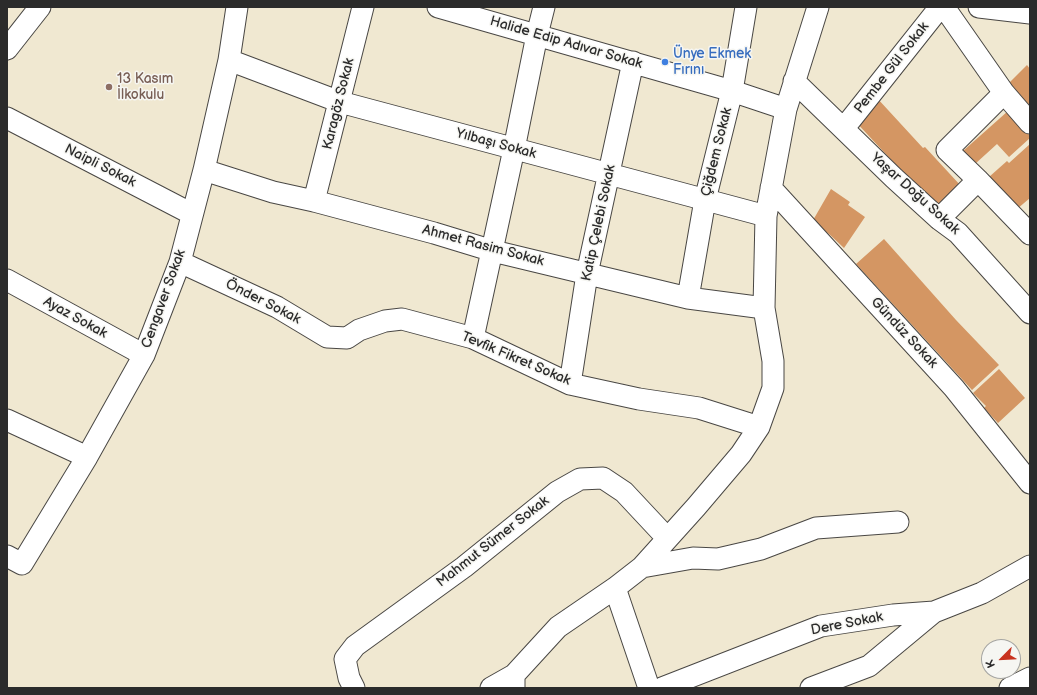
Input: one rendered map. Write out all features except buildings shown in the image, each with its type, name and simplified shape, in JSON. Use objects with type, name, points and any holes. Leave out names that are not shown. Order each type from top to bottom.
[{"type":"street","points":[[7,49],[40,7]]},
{"type":"street","name":"Cengaver Sokak","points":[[15,560],[87,457],[144,355],[180,262],[204,170],[229,60],[236,7]]},
{"type":"street","name":"Karagöz Sokak","points":[[314,201],[364,7]]},
{"type":"street","name":"Halide Edip Adıvar Sokak","points":[[438,7],[732,91],[786,109]]},
{"type":"street","points":[[473,338],[493,251],[536,35],[544,7]]},
{"type":"street","name":"Çiğdem Sokak","points":[[688,298],[704,200],[732,91],[746,7]]},
{"type":"street","points":[[491,688],[514,682],[558,626],[642,567],[696,508],[741,454],[759,427],[773,388],[773,360],[764,308],[766,216],[786,109],[818,7]]},
{"type":"street","name":"Pembe Gül Sokak","points":[[844,128],[940,7]]},
{"type":"street","points":[[944,7],[1004,93],[1030,122]]},
{"type":"street","points":[[985,7],[1030,13]]},
{"type":"street","name":"Yılbaşı Sokak","points":[[229,60],[340,102],[766,216]]},
{"type":"street","name":"Katip Çelebi Sokak","points":[[570,384],[587,274],[633,62]]},
{"type":"street","name":"Yaşar Doğu Sokak","points":[[794,81],[939,219],[958,233],[1030,313]]},
{"type":"street","points":[[1004,93],[947,150],[978,180],[1026,221]]},
{"type":"street","name":"Naipli Sokak","points":[[7,118],[192,214]]},
{"type":"street","name":"Ahmet Rasim Sokak","points":[[204,170],[272,192],[314,201],[434,233],[493,251],[688,298],[764,308]]},
{"type":"street","points":[[939,219],[978,180]]},
{"type":"street","name":"Gündüz Sokak","points":[[771,188],[954,388],[1030,483]]},
{"type":"street","name":"Önder Sokak","points":[[180,262],[277,307],[326,337],[346,338]]},
{"type":"street","name":"Ayaz Sokak","points":[[7,280],[144,355]]},
{"type":"street","name":"Tevfik Fikret Sokak","points":[[346,338],[360,330],[386,321],[402,319],[473,338],[570,384],[639,400],[699,408],[759,427]]},
{"type":"street","points":[[7,420],[87,457]]},
{"type":"street","name":"Mahmut Sümer Sokak","points":[[354,688],[349,678],[345,659],[355,646],[464,567],[557,492],[580,479],[603,478],[624,492],[667,538]]},
{"type":"street","points":[[642,567],[692,558],[718,559],[761,549],[816,528],[898,522]]},
{"type":"street","name":"Dere Sokak","points":[[662,688],[821,626],[893,615],[934,612],[982,593],[1030,566]]},
{"type":"street","points":[[614,588],[649,688]]},
{"type":"street","points":[[812,688],[869,666],[934,612]]},
{"type":"street","points":[[1010,688],[1030,678]]},
{"type":"place","name":"Ünye Ekmek Fırını","points":[[665,62]]},
{"type":"place","name":"13 Kasım İlkokulu","points":[[109,87]]}]
